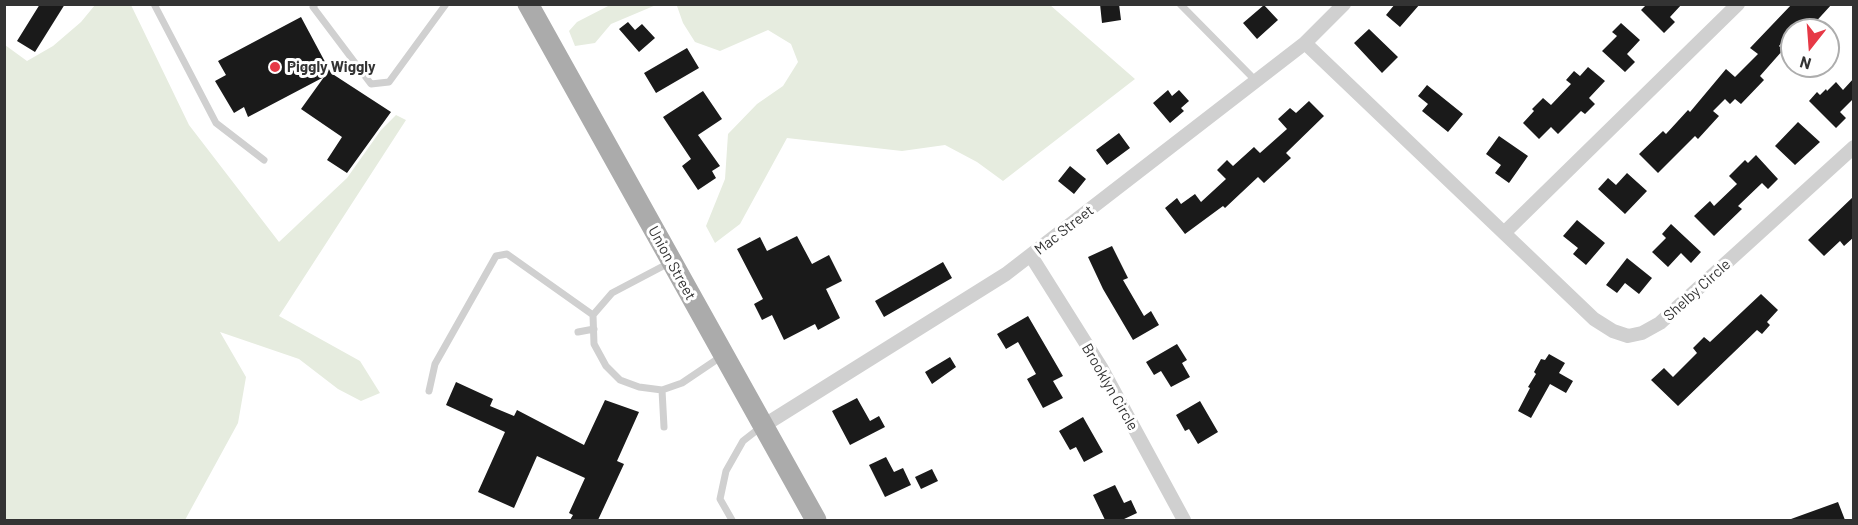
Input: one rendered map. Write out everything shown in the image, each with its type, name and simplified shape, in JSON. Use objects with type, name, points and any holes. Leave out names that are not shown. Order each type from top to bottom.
[{"type":"main road","name":"Union Street","points":[[528,4],[816,520]]},
{"type":"street","name":"Mac Street","points":[[763,426],[986,287],[1031,256],[1305,43],[1344,4]]},
{"type":"street","points":[[1504,233],[1738,4]]},
{"type":"street","name":"Shelby Circle","points":[[1305,43],[1594,319],[1613,331],[1629,336],[1642,333],[1660,323],[1854,147]]},
{"type":"street","name":"Brooklyn Circle","points":[[1031,256],[1102,369],[1184,520]]},
{"type":"lane","points":[[154,4],[216,123],[264,160]]},
{"type":"lane","points":[[315,4],[313,7],[371,84],[389,82],[446,4]]},
{"type":"lane","points":[[1180,4],[1256,81]]},
{"type":"lane","points":[[429,391],[435,363],[495,256],[507,254],[593,315]]},
{"type":"lane","points":[[671,262],[612,293],[593,315],[594,344],[606,366],[620,380],[639,387],[662,390],[682,383],[723,355]]},
{"type":"lane","points":[[578,332],[594,329]]},
{"type":"lane","points":[[662,390],[664,427]]},
{"type":"lane","points":[[732,520],[720,499],[726,471],[743,441],[763,426]]},
{"type":"shaded area","points":[[612,4],[656,5],[611,24],[595,43],[575,46],[569,31],[577,22]]},
{"type":"shaded area","points":[[95,5],[131,5],[189,125],[279,242],[347,178],[381,130],[396,115],[406,120],[279,316],[360,361],[380,393],[361,401],[338,389],[299,359],[220,332],[246,377],[238,423],[185,520],[5,520],[5,45],[27,61],[53,46],[81,22]]},
{"type":"shaded area","points":[[669,5],[1050,5],[1135,79],[1003,181],[977,162],[945,145],[902,151],[787,138],[740,224],[715,243],[706,226],[725,179],[728,134],[757,104],[783,86],[798,62],[791,44],[768,30],[720,51],[695,42],[683,23],[677,6]]},
{"type":"building","points":[[40,4],[65,4],[35,52],[17,41]]},
{"type":"building","points":[[1100,4],[1119,4],[1121,20],[1102,23]]},
{"type":"building","points":[[1395,4],[1420,4],[1400,27],[1386,15]]},
{"type":"building","points":[[1647,4],[1682,4],[1670,17],[1675,22],[1664,33],[1641,10]]},
{"type":"building","points":[[1792,4],[1832,4],[1819,18],[1780,18],[1780,53],[1760,76],[1764,80],[1741,104],[1735,99],[1730,104],[1725,99],[1713,111],[1719,116],[1698,139],[1695,136],[1658,173],[1639,154],[1663,131],[1666,134],[1688,110],[1690,112],[1726,69],[1735,77],[1758,54],[1750,48]]},
{"type":"building","points":[[1264,5],[1278,20],[1257,39],[1243,23]]},
{"type":"building","name":"Piggly Wiggly","points":[[301,17],[331,73],[391,112],[347,173],[327,160],[342,137],[301,109],[324,77],[248,117],[244,107],[234,113],[215,81],[226,75],[218,61]]},
{"type":"building","points":[[628,22],[635,30],[642,24],[655,38],[639,52],[619,29]]},
{"type":"building","points":[[1621,23],[1640,40],[1627,54],[1635,62],[1625,72],[1602,51],[1617,36],[1612,32]]},
{"type":"building","points":[[1369,29],[1398,57],[1382,73],[1354,43]]},
{"type":"building","points":[[687,48],[699,68],[656,93],[644,73]]},
{"type":"building","points":[[1588,67],[1605,81],[1589,98],[1595,104],[1585,114],[1581,111],[1558,134],[1551,127],[1539,139],[1523,123],[1534,111],[1532,109],[1543,98],[1551,105],[1571,84],[1566,80],[1574,71],[1580,76]]},
{"type":"building","points":[[1854,78],[1854,98],[1840,112],[1846,118],[1836,128],[1809,101],[1817,92],[1820,95],[1836,82],[1843,90]]},
{"type":"building","points":[[1427,85],[1463,114],[1448,132],[1422,111],[1428,104],[1418,96]]},
{"type":"building","points":[[1168,90],[1172,96],[1179,90],[1189,101],[1181,108],[1184,111],[1170,123],[1153,103]]},
{"type":"building","points":[[703,91],[722,119],[698,135],[720,166],[712,171],[716,178],[698,190],[682,166],[691,159],[663,117]]},
{"type":"building","points":[[1309,101],[1324,116],[1286,153],[1291,158],[1264,183],[1258,177],[1225,208],[1223,206],[1185,234],[1165,208],[1177,198],[1181,204],[1195,194],[1201,202],[1226,179],[1217,170],[1227,160],[1233,166],[1254,147],[1260,153],[1287,129],[1278,119],[1290,108],[1296,113]]},
{"type":"building","points":[[1798,122],[1820,142],[1795,165],[1775,146]]},
{"type":"building","points":[[1119,133],[1130,148],[1107,165],[1096,150]]},
{"type":"building","points":[[1499,136],[1528,156],[1509,183],[1495,173],[1501,165],[1486,154]]},
{"type":"building","points":[[1756,155],[1778,179],[1768,189],[1762,183],[1738,206],[1742,209],[1714,236],[1694,216],[1710,201],[1714,206],[1737,184],[1729,176],[1745,160],[1748,163]]},
{"type":"building","points":[[1070,166],[1086,179],[1074,194],[1058,181]]},
{"type":"building","points":[[1627,173],[1647,191],[1625,214],[1598,189],[1608,178],[1616,185]]},
{"type":"building","points":[[1854,196],[1854,237],[1844,246],[1840,241],[1824,256],[1808,240]]},
{"type":"building","points":[[1577,220],[1605,243],[1586,265],[1573,254],[1578,248],[1563,236]]},
{"type":"building","points":[[1671,224],[1701,252],[1691,263],[1681,253],[1668,267],[1652,252],[1666,238],[1662,234]]},
{"type":"building","points":[[797,236],[812,264],[829,255],[842,281],[826,289],[840,318],[818,330],[815,324],[784,340],[772,315],[762,320],[754,304],[763,299],[737,249],[760,237],[767,251]]},
{"type":"building","points":[[1112,246],[1128,278],[1123,280],[1144,316],[1151,311],[1159,325],[1133,340],[1103,289],[1088,257]]},
{"type":"building","points":[[1627,258],[1652,278],[1639,294],[1625,283],[1617,293],[1606,285]]},
{"type":"building","points":[[943,262],[952,278],[884,317],[875,301]]},
{"type":"building","points":[[1761,294],[1778,310],[1767,322],[1770,325],[1762,334],[1757,330],[1678,406],[1651,380],[1664,368],[1673,377],[1697,353],[1693,348],[1704,337],[1710,342]]},
{"type":"building","points":[[1028,316],[1063,376],[1053,381],[1063,398],[1043,408],[1027,379],[1036,374],[1018,342],[1006,349],[997,334]]},
{"type":"building","points":[[1177,344],[1187,360],[1182,363],[1190,377],[1171,387],[1161,371],[1154,375],[1146,362]]},
{"type":"building","points":[[1549,354],[1565,363],[1559,373],[1573,381],[1566,393],[1550,384],[1531,418],[1518,411],[1541,359],[1545,360]]},
{"type":"building","points":[[950,357],[956,367],[932,384],[925,372]]},
{"type":"building","points":[[456,382],[493,399],[490,406],[514,416],[517,410],[584,445],[605,400],[639,412],[617,461],[624,464],[598,520],[570,520],[573,515],[569,513],[585,478],[537,456],[514,508],[478,492],[505,432],[446,405]]},
{"type":"building","points":[[857,398],[870,421],[879,416],[885,427],[850,445],[832,411]]},
{"type":"building","points":[[1200,401],[1218,432],[1198,444],[1189,429],[1185,431],[1176,415]]},
{"type":"building","points":[[1083,417],[1103,452],[1084,462],[1076,447],[1070,450],[1059,431]]},
{"type":"building","points":[[886,457],[894,472],[903,468],[911,485],[885,497],[869,465]]},
{"type":"building","points":[[932,469],[938,481],[921,489],[915,477]]},
{"type":"building","points":[[1115,485],[1124,503],[1131,500],[1137,513],[1122,520],[1105,520],[1093,495]]},
{"type":"building","points":[[1838,502],[1845,520],[1791,520],[1791,519]]},
{"type":"place","name":"Piggly Wiggly","points":[[275,67]]}]
